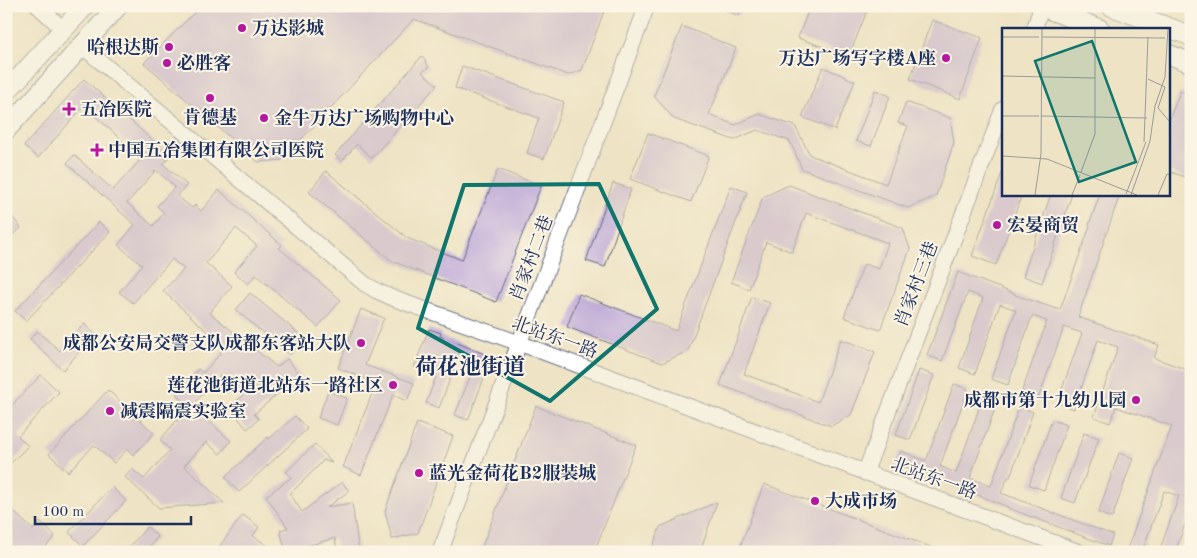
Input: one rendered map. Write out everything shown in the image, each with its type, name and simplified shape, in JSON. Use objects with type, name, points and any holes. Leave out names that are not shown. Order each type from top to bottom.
[{"type":"main road","points":[[6,92],[85,6]]},
{"type":"main road","points":[[6,130],[118,6]]},
{"type":"main road","points":[[1042,6],[1097,28]]},
{"type":"main road","points":[[1111,6],[1170,28]]},
{"type":"main road","points":[[1170,28],[1191,36]]},
{"type":"main road","points":[[1170,55],[1191,63]]},
{"type":"street","points":[[38,6],[64,30]]},
{"type":"street","name":"肖家村二巷","points":[[440,552],[647,6]]},
{"type":"street","points":[[1034,28],[1042,6]]},
{"type":"street","name":"北站东一路","points":[[82,46],[365,284],[377,291],[1079,552]]},
{"type":"street","name":"肖家村三巷","points":[[865,473],[1002,112]]},
{"type":"highlighted area","points":[[599,184],[657,309],[550,401],[418,328],[464,185]]},
{"type":"building","name":"金牛万达广场购物中心","points":[[191,6],[606,6],[582,70],[568,75],[414,19],[282,160],[258,162],[144,63],[196,11]]},
{"type":"building","points":[[716,6],[743,6],[739,16]]},
{"type":"building","points":[[810,6],[869,6],[849,56],[798,38]]},
{"type":"building","name":"万达广场写字楼A座","points":[[932,20],[982,38],[960,99],[910,79]]},
{"type":"building","points":[[682,26],[736,48],[709,115],[735,125],[759,114],[795,126],[810,155],[886,184],[908,126],[898,123],[906,102],[950,118],[954,142],[936,196],[908,208],[802,169],[790,141],[757,130],[734,140],[674,119],[654,96]]},
{"type":"building","points":[[422,56],[429,67],[422,72],[437,85],[372,158],[357,144],[342,161],[335,155]]},
{"type":"building","points":[[462,66],[564,102],[544,159],[527,153],[539,118],[455,88]]},
{"type":"building","points":[[823,67],[855,81],[835,130],[802,117]]},
{"type":"building","points":[[84,79],[170,156],[163,164],[187,185],[177,196],[192,208],[195,205],[201,211],[219,190],[282,245],[279,248],[341,300],[318,327],[256,275],[248,284],[234,272],[257,246],[236,228],[206,263],[232,286],[210,313],[277,367],[287,359],[306,382],[294,392],[288,385],[254,414],[259,419],[247,429],[229,407],[243,396],[220,375],[192,406],[231,441],[220,454],[206,442],[184,466],[224,503],[159,508],[125,477],[132,469],[144,479],[170,450],[160,440],[179,418],[171,411],[181,399],[176,394],[198,369],[203,373],[225,348],[163,291],[184,269],[172,259],[133,303],[119,292],[142,265],[118,245],[135,225],[67,163],[74,155],[113,190],[142,158],[84,106],[38,158],[24,146]],"holes":[[[156,170],[175,187],[157,206],[164,213],[153,226],[127,203]]]},
{"type":"building","points":[[875,90],[890,96],[871,146],[856,141]]},
{"type":"building","points":[[1180,91],[1191,95],[1191,179],[1170,172],[1170,118]]},
{"type":"building","points":[[648,133],[709,156],[691,202],[630,179]]},
{"type":"building","points":[[498,169],[541,186],[496,302],[392,261],[309,192],[326,171],[407,238],[462,260]]},
{"type":"building","name":"宏晏商贸","points":[[1002,173],[1002,195],[1022,195],[996,265],[972,256]]},
{"type":"building","points":[[613,183],[631,189],[605,267],[586,261]]},
{"type":"building","points":[[789,185],[903,228],[910,249],[880,330],[844,317],[864,264],[879,269],[888,243],[806,213],[792,252],[766,242],[749,289],[731,282],[763,197]]},
{"type":"building","points":[[731,186],[747,192],[688,351],[662,363],[567,327],[579,294],[676,331]]},
{"type":"building","points":[[1051,195],[1072,195],[1042,283],[1023,276]]},
{"type":"building","points":[[1100,195],[1120,195],[1078,317],[1159,345],[1154,358],[1191,371],[1191,421],[1187,431],[1191,432],[1191,508],[1175,552],[1159,552],[1179,496],[1164,491],[1142,552],[1126,552],[1172,426],[1116,407],[1110,423],[1094,417],[1118,347],[1098,340],[1074,409],[1057,403],[1082,333],[1064,327],[1039,397],[1022,391],[1047,321],[1032,316],[1008,385],[991,379],[1016,310],[1000,304],[975,374],[959,368],[983,298],[968,292],[942,361],[927,355],[958,272],[1015,295],[1060,310]]},
{"type":"building","points":[[6,209],[21,228],[6,240]]},
{"type":"building","points":[[99,222],[110,232],[26,321],[15,311]]},
{"type":"building","points":[[250,293],[304,338],[290,355],[236,310]]},
{"type":"building","points":[[752,297],[770,303],[744,374],[818,402],[841,339],[875,352],[851,415],[831,426],[720,385]]},
{"type":"building","points":[[361,309],[384,318],[365,365],[414,383],[407,401],[393,395],[361,475],[343,467],[374,389],[372,388],[374,382],[338,368]]},
{"type":"building","points":[[84,324],[95,334],[63,370],[30,339],[37,331],[60,351]]},
{"type":"building","points":[[429,329],[441,333],[440,336],[492,357],[468,420],[455,415],[476,362],[459,355],[439,408],[426,403],[436,377],[414,367]]},
{"type":"building","points":[[919,370],[934,375],[910,440],[896,435]]},
{"type":"building","points":[[41,375],[59,392],[18,436],[28,446],[6,468],[6,411]]},
{"type":"building","points":[[954,384],[968,389],[940,466],[956,473],[984,395],[998,400],[970,478],[991,486],[1019,407],[1033,412],[1010,477],[1008,477],[1001,493],[1113,535],[1109,546],[896,463],[901,451],[926,461]]},
{"type":"building","name":"减震隔震实验室","points":[[108,390],[154,433],[133,455],[127,449],[114,463],[94,445],[68,472],[49,454]]},
{"type":"building","points":[[328,391],[347,398],[337,425],[318,418]]},
{"type":"building","points":[[536,406],[636,445],[594,552],[480,552]]},
{"type":"building","points":[[295,416],[307,429],[239,492],[225,477],[268,437],[269,439]]},
{"type":"building","points":[[1052,420],[1067,425],[1044,490],[1029,485]]},
{"type":"building","name":"蓝光金荷花B2服装城","points":[[417,423],[453,436],[418,533],[392,539],[385,511]]},
{"type":"building","points":[[1084,433],[1099,438],[1075,503],[1061,498]]},
{"type":"building","points":[[315,444],[332,463],[324,460],[290,494],[302,512],[342,482],[349,491],[327,507],[352,503],[359,552],[337,552],[335,538],[286,552],[280,530],[288,528],[266,496],[292,477],[286,472]]},
{"type":"building","points":[[1119,453],[1133,458],[1112,518],[1098,513]]},
{"type":"building","points":[[764,484],[941,551],[941,552],[738,552]]},
{"type":"building","points":[[112,487],[126,501],[83,546],[69,532]]},
{"type":"building","points":[[717,502],[700,552],[651,552],[660,527]]},
{"type":"building","points":[[12,510],[33,530],[40,522],[55,536],[41,552],[6,552],[6,516]]},
{"type":"building","points":[[243,515],[259,527],[253,536],[277,552],[215,552]]},
{"type":"building","points":[[147,527],[158,537],[144,552],[125,552]]},
{"type":"place","name":"万达影城","points":[[242,28]]},
{"type":"place","name":"哈根达斯","points":[[169,47]]},
{"type":"place","name":"万达广场写字楼A座","points":[[946,58]]},
{"type":"place","name":"必胜客","points":[[167,63]]},
{"type":"place","name":"肯德基","points":[[210,98]]},
{"type":"place","name":"五冶医院","points":[[69,109]]},
{"type":"place","name":"金牛万达广场购物中心","points":[[264,118]]},
{"type":"place","name":"中国五冶集团有限公司医院","points":[[97,150]]},
{"type":"place","name":"宏晏商贸","points":[[997,225]]},
{"type":"place","name":"成都公安局交警支队成都东客站大队","points":[[361,343]]},
{"type":"place","name":"莲花池街道北站东一路社区","points":[[393,385]]},
{"type":"place","name":"成都市第十九幼儿园","points":[[1136,400]]},
{"type":"place","name":"减震隔震实验室","points":[[110,411]]},
{"type":"place","name":"蓝光金荷花B2服装城","points":[[419,473]]},
{"type":"place","name":"大成市场","points":[[815,501]]},
{"type":"district","name":"荷花池街道","points":[[470,366]]}]
